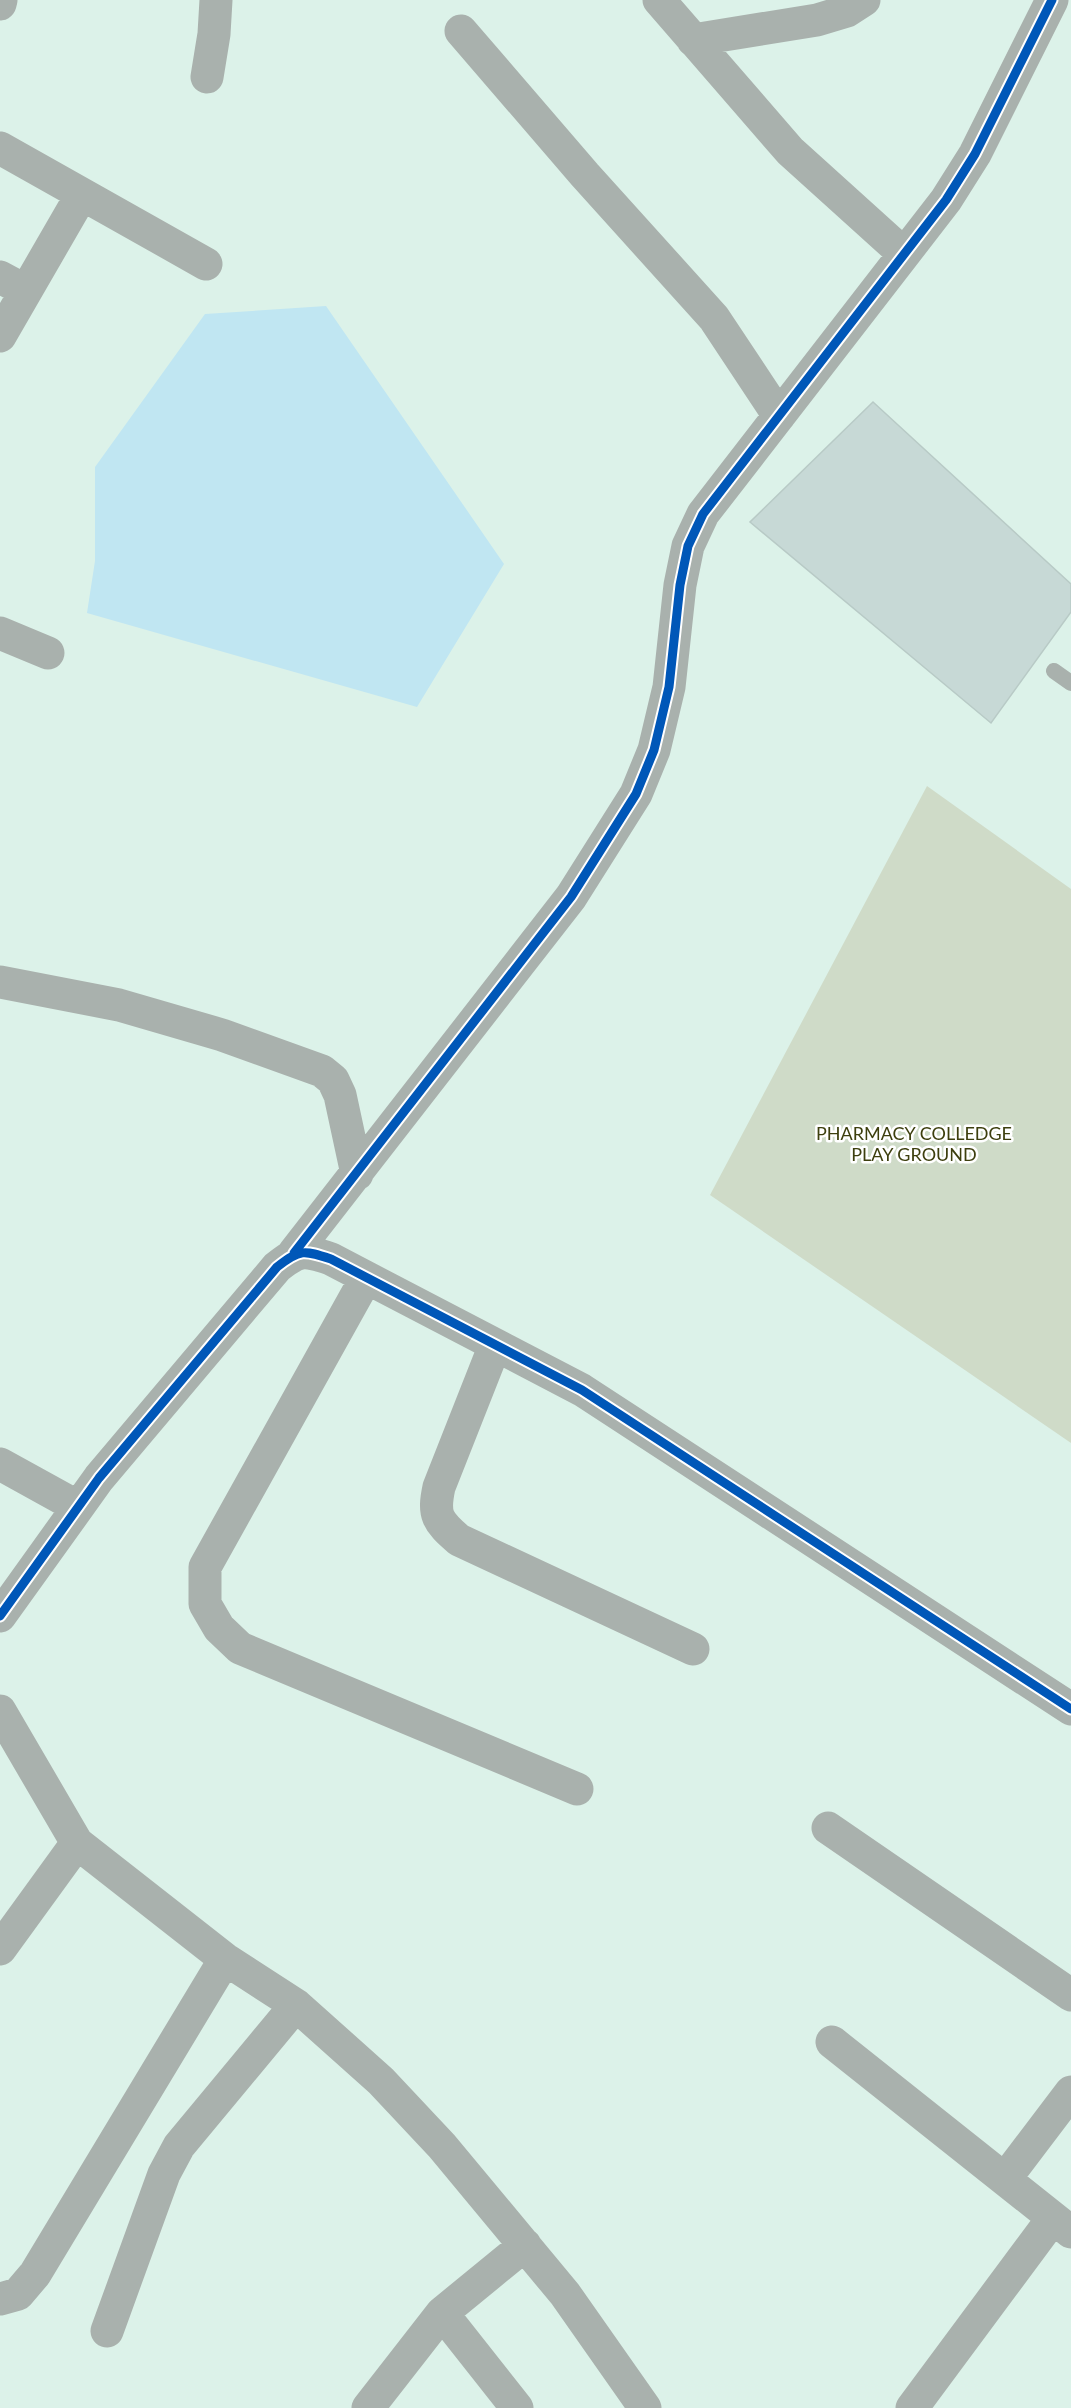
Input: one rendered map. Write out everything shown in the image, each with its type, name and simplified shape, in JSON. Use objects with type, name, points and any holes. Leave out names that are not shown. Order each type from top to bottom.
[{"type":"street","points":[[0,4],[1,0]]},
{"type":"street","points":[[207,77],[214,34],[216,0]]},
{"type":"street","points":[[659,0],[790,151],[904,254]]},
{"type":"street","points":[[693,40],[817,20],[847,11],[864,0]]},
{"type":"street","points":[[0,1616],[99,1478],[277,1267],[294,1253],[571,897],[636,794],[654,750],[669,687],[680,585],[688,546],[703,514],[946,200],[975,154],[1052,0]]},
{"type":"street","points":[[461,31],[585,175],[714,318],[779,416]]},
{"type":"street","points":[[0,148],[206,264]]},
{"type":"street","points":[[0,336],[13,284],[82,194]]},
{"type":"street","points":[[0,633],[48,653]]},
{"type":"street","points":[[0,982],[119,1005],[222,1035],[322,1071],[333,1080],[340,1095],[357,1174]]},
{"type":"street","points":[[294,1253],[309,1251],[331,1259],[582,1390],[1071,1709]]},
{"type":"street","points":[[366,1278],[205,1567],[205,1604],[219,1628],[240,1648],[577,1789]]},
{"type":"street","points":[[495,1345],[439,1487],[435,1507],[440,1524],[459,1540],[693,1649]]},
{"type":"street","points":[[0,1464],[78,1507]]},
{"type":"street","points":[[0,1712],[77,1843],[225,1959],[296,2006],[388,2089],[442,2146],[565,2294],[645,2408]]},
{"type":"street","points":[[828,1828],[1071,1995]]},
{"type":"street","points":[[0,1949],[77,1843]]},
{"type":"street","points":[[0,2299],[18,2294],[35,2274],[225,1959]]},
{"type":"street","points":[[107,2331],[164,2174],[179,2146],[296,2006]]},
{"type":"street","points":[[832,2042],[1062,2225],[912,2408]]},
{"type":"street","points":[[1005,2179],[1071,2092]]},
{"type":"street","points":[[368,2408],[442,2313],[525,2245]]},
{"type":"street","points":[[442,2313],[517,2408]]},
{"type":"lane","points":[[1054,671],[1071,683]]},
{"type":"green space","name":"PHARMACY COLLEDGE PLAY GROUND","points":[[927,786],[1071,889],[1071,1443],[710,1195]]},
{"type":"water","points":[[326,306],[504,564],[417,707],[87,613],[95,561],[95,467],[205,314]]},
{"type":"building","points":[[873,402],[1071,584],[1071,612],[991,723],[750,522]]},
{"type":"cycle path","points":[[294,1253],[571,897],[636,794],[654,750],[669,687],[680,585],[688,546],[703,514],[946,200],[975,154],[1052,0]]},
{"type":"cycle path","points":[[0,1616],[99,1478],[277,1267],[297,1254],[308,1253],[331,1259],[582,1390],[1071,1709]]}]
